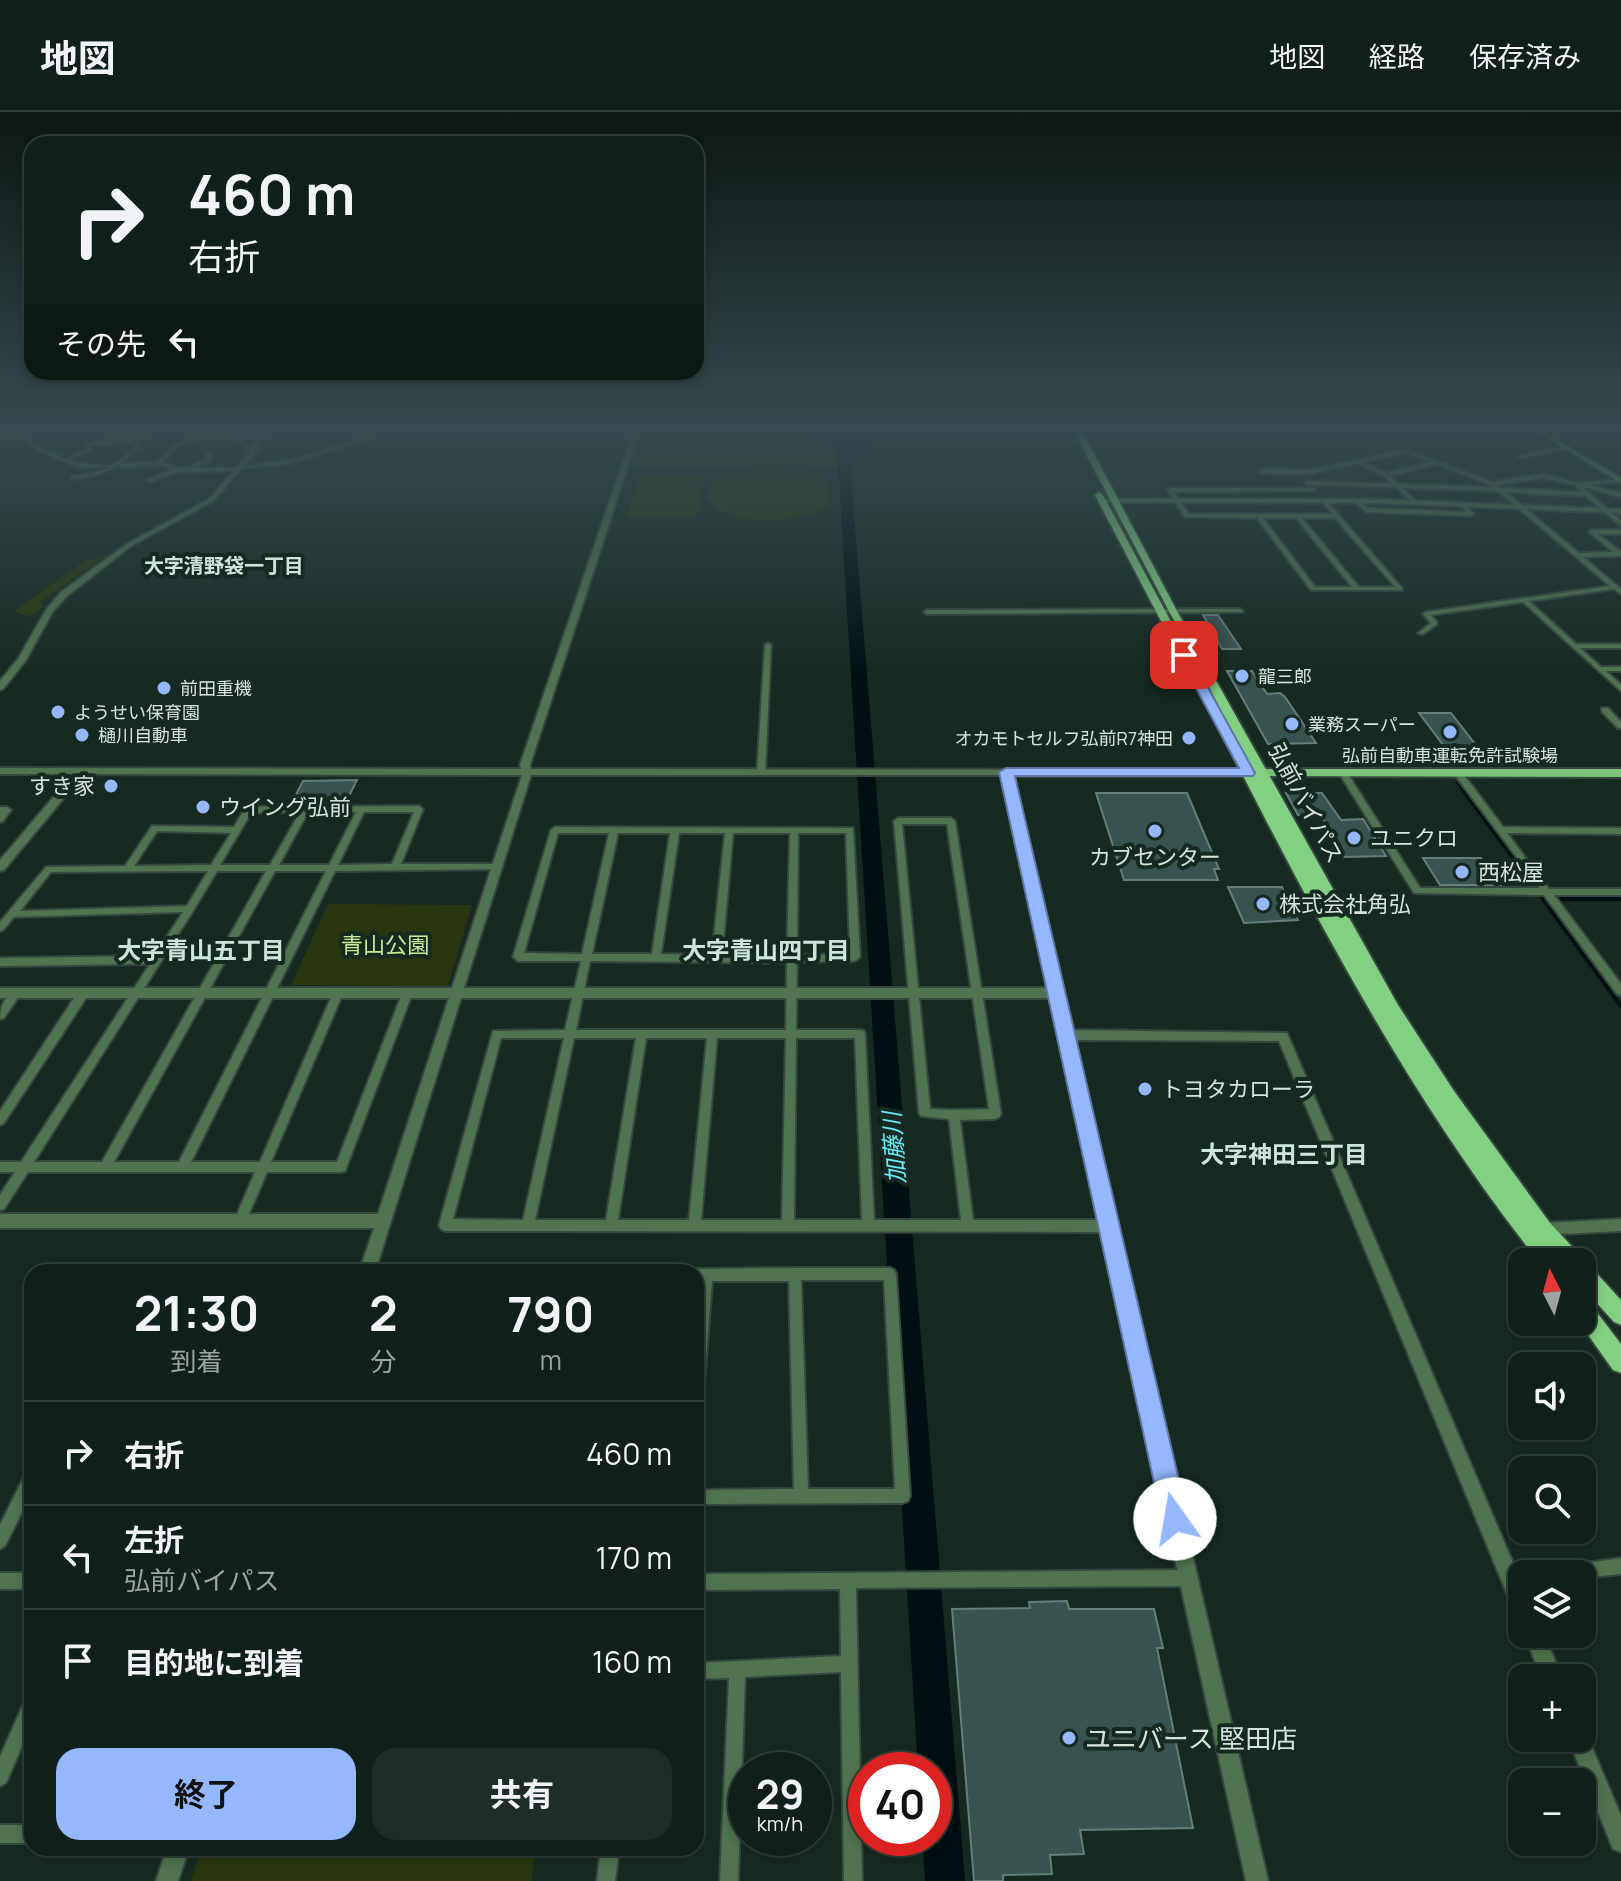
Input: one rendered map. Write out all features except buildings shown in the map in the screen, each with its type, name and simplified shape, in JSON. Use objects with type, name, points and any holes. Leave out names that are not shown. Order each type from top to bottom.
[{"type":"highway","name":"弘前バイパス","points":[[1114,512],[1256,773],[1392,1009],[1448,1096],[1543,1229],[1553,1248]]},
{"type":"highway","name":"弘前バイパス","points":[[1256,773],[1321,915],[1381,1020],[1460,1142],[1549,1248]]},
{"type":"highway","points":[[1596,1286],[1621,1312]]},
{"type":"highway","points":[[1596,1316],[1621,1345]]},
{"type":"highway","points":[[1596,1328],[1621,1362]]},
{"type":"main road","points":[[1256,773],[1621,773]]},
{"type":"street","points":[[0,687],[22,660],[50,610],[64,594],[129,545],[190,512]]},
{"type":"street","points":[[370,1264],[498,867],[527,773],[525,765],[609,512]]},
{"type":"street","points":[[1184,512],[1187,516],[1337,516]]},
{"type":"street","points":[[1259,516],[1313,589],[1400,589],[1333,512]]},
{"type":"street","points":[[1407,512],[1471,514],[1469,512]]},
{"type":"street","points":[[1524,512],[1618,589]]},
{"type":"street","points":[[1605,512],[1621,524]]},
{"type":"street","points":[[1298,516],[1357,589]]},
{"type":"street","points":[[1621,532],[1592,532],[1621,555]]},
{"type":"street","points":[[1576,555],[1621,555]]},
{"type":"street","points":[[1421,633],[1435,623],[1426,614],[1618,589]]},
{"type":"street","points":[[1525,601],[1621,689]]},
{"type":"street","points":[[927,612],[1240,611]]},
{"type":"street","points":[[761,773],[768,645]]},
{"type":"street","points":[[1574,646],[1621,646]]},
{"type":"street","points":[[1600,669],[1621,669]]},
{"type":"street","points":[[1605,710],[1621,726]]},
{"type":"street","points":[[0,771],[1256,773]]},
{"type":"street","points":[[0,867],[81,771]]},
{"type":"street","points":[[1006,772],[1257,1881]]},
{"type":"street","points":[[1343,773],[1417,891],[1621,892]]},
{"type":"street","points":[[1458,773],[1621,991]]},
{"type":"street","points":[[0,1205],[190,909],[248,810],[419,809],[395,868]]},
{"type":"street","points":[[0,810],[7,810],[0,819]]},
{"type":"street","points":[[106,1166],[305,810]]},
{"type":"street","points":[[183,1166],[361,810]]},
{"type":"street","points":[[898,821],[951,821],[995,1114],[925,1113],[914,996],[898,821]]},
{"type":"street","points":[[128,868],[155,828],[237,830]]},
{"type":"street","points":[[555,830],[729,831],[850,830],[855,957],[518,957],[555,830]]},
{"type":"street","points":[[1501,830],[1621,831]]},
{"type":"street","points":[[528,1225],[614,831]]},
{"type":"street","points":[[656,958],[675,831]]},
{"type":"street","points":[[717,958],[729,831]]},
{"type":"street","points":[[788,1224],[794,831]]},
{"type":"street","points":[[0,928],[49,869],[498,867]]},
{"type":"street","points":[[12,914],[190,909]]},
{"type":"street","points":[[0,962],[156,960]]},
{"type":"street","points":[[0,1120],[84,992]]},
{"type":"street","points":[[0,993],[914,996],[1056,993]]},
{"type":"street","points":[[0,1015],[16,993]]},
{"type":"street","points":[[241,1219],[338,993]]},
{"type":"street","points":[[0,1167],[341,1167],[407,994]]},
{"type":"street","points":[[868,1224],[860,1034],[497,1034],[445,1225],[1109,1226]]},
{"type":"street","points":[[1066,1035],[1283,1036],[1508,1573]]},
{"type":"street","points":[[611,1224],[641,1036]]},
{"type":"street","points":[[695,1224],[712,1036]]},
{"type":"street","points":[[954,1115],[968,1225]]},
{"type":"street","points":[[0,1221],[383,1221]]},
{"type":"street","points":[[1543,1229],[1621,1225]]},
{"type":"street","points":[[795,1274],[801,1495]]},
{"type":"street","points":[[704,1275],[890,1274],[903,1496],[704,1497]]},
{"type":"street","points":[[0,1541],[24,1492]]},
{"type":"street","points":[[1596,1570],[1621,1566]]},
{"type":"street","points":[[704,1582],[1188,1578]]},
{"type":"street","points":[[0,1581],[24,1581]]},
{"type":"street","points":[[848,1582],[853,1881]]},
{"type":"street","points":[[704,1671],[849,1664]]},
{"type":"street","points":[[729,1881],[737,1670]]},
{"type":"street","points":[[0,1777],[24,1722]]},
{"type":"street","points":[[1584,1752],[1621,1841]]},
{"type":"street","points":[[0,1834],[24,1834]]},
{"type":"street","points":[[167,1881],[175,1856]]},
{"type":"street","points":[[606,1881],[609,1856]]},
{"type":"green space","points":[[629,512],[698,512],[697,517],[627,517]]},
{"type":"green space","points":[[725,512],[816,512],[765,520]]},
{"type":"green space","points":[[111,553],[40,602],[43,607],[31,617],[14,611],[85,561]]},
{"type":"green space","name":"青山公園","points":[[328,904],[472,905],[448,986],[291,985]]},
{"type":"green space","points":[[199,1856],[535,1856],[531,1881],[191,1881]]},
{"type":"waterway","name":"加藤川","points":[[847,512],[945,1881]]},
{"type":"waterway","points":[[1457,782],[1467,796]]},
{"type":"waterway","points":[[1466,794],[1534,886]]},
{"type":"waterway","points":[[1542,898],[1621,1006]]},
{"type":"waterway","points":[[1561,899],[1621,899]]},
{"type":"place","name":"龍三郎","points":[[1242,676]]},
{"type":"place","name":"前田重機","points":[[164,688]]},
{"type":"place","name":"ようせい保育園","points":[[58,712]]},
{"type":"place","name":"業務スーパー","points":[[1292,724]]},
{"type":"place","name":"弘前自動車運転免許試験場","points":[[1450,732]]},
{"type":"place","name":"樋川自動車","points":[[82,735]]},
{"type":"place","name":"オカモトセルフ弘前R7神田","points":[[1189,738]]},
{"type":"place","name":"すき家","points":[[111,786]]},
{"type":"place","name":"ウイング弘前","points":[[203,807]]},
{"type":"place","name":"カブセンター","points":[[1155,831]]},
{"type":"place","name":"ユニクロ","points":[[1354,838]]},
{"type":"place","name":"西松屋","points":[[1462,872]]},
{"type":"place","name":"株式会社角弘","points":[[1263,904]]},
{"type":"place","name":"トヨタカローラ","points":[[1145,1089]]},
{"type":"place","name":"ユニバース 堅田店","points":[[1069,1738]]},
{"type":"district","name":"大字清野袋一丁目","points":[[224,565]]},
{"type":"district","name":"大字青山五丁目","points":[[201,949]]},
{"type":"district","name":"大字青山四丁目","points":[[766,949]]},
{"type":"district","name":"大字神田三丁目","points":[[1284,1153]]},
{"type":"route","points":[[1175,1519],[1006,772],[1248,773],[1184,655]]}]
